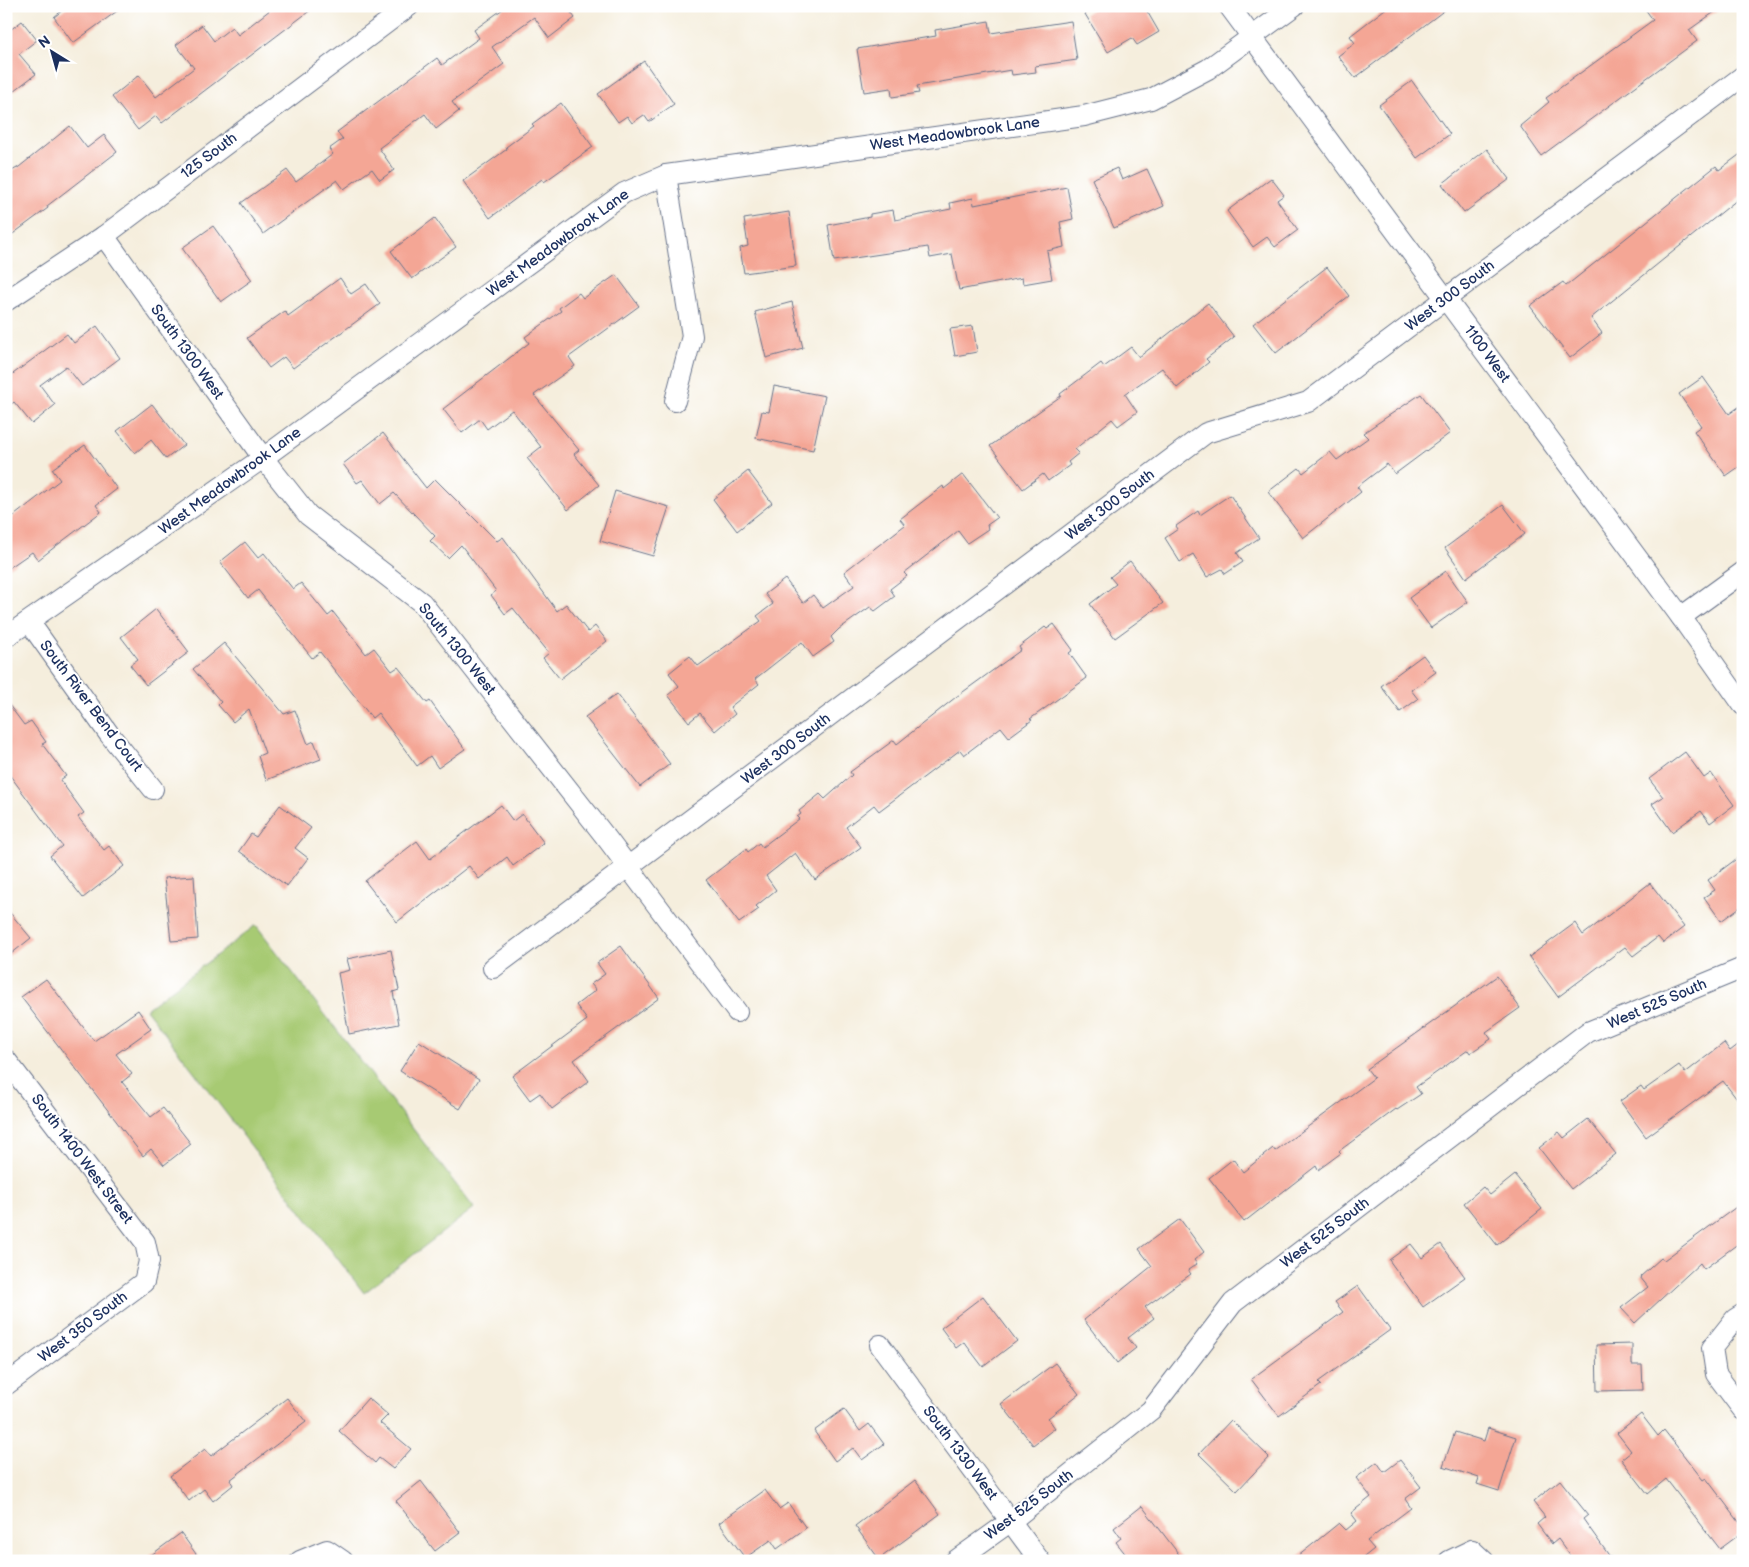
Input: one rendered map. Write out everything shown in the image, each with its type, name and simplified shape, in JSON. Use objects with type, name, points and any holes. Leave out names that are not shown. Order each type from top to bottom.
[{"type":"street","name":"1100 West","points":[[1229,6],[1681,617],[1743,705]]},
{"type":"street","name":"West Meadowbrook Lane","points":[[6,637],[30,623],[263,458],[624,193],[666,175],[1084,116],[1151,99],[1208,69],[1294,6]]},
{"type":"street","name":"125 South","points":[[6,301],[104,236],[401,9]]},
{"type":"street","name":"West 300 South","points":[[493,968],[1206,433],[1308,402],[1743,76]]},
{"type":"street","points":[[666,175],[692,336],[675,402]]},
{"type":"street","name":"South 1300 West","points":[[104,236],[263,458],[308,516],[422,603],[629,866],[737,1012]]},
{"type":"street","points":[[1681,617],[1743,572]]},
{"type":"street","name":"South River Bend Court","points":[[30,623],[109,734],[153,789]]},
{"type":"street","name":"West 525 South","points":[[955,1561],[1011,1521],[1152,1410],[1233,1303],[1588,1032],[1743,968]]},
{"type":"street","name":"South 1400 West Street","points":[[6,1060],[145,1242],[149,1261]]},
{"type":"street","name":"West 350 South","points":[[6,1385],[144,1282],[149,1261]]},
{"type":"street","points":[[1743,1314],[1735,1319],[1712,1348],[1716,1374],[1743,1410]]},
{"type":"street","name":"South 1330 West","points":[[880,1345],[1040,1561]]},
{"type":"street","points":[[300,1561],[335,1555]]},
{"type":"street","points":[[1449,1561],[1478,1555]]},
{"type":"green space","points":[[256,925],[474,1208],[364,1293],[146,1009]]},
{"type":"building","points":[[68,6],[124,6],[73,43],[54,17]]},
{"type":"building","points":[[275,6],[316,6],[162,123],[156,116],[138,130],[112,97],[139,75],[156,97],[194,68],[176,45],[202,25],[214,41],[232,27],[238,35]]},
{"type":"building","points":[[507,6],[566,6],[575,18],[549,38],[534,17],[492,47],[504,64],[452,102],[459,111],[436,129],[425,114],[379,148],[394,170],[380,180],[372,169],[344,189],[337,180],[263,234],[241,203],[287,170],[296,182],[333,154],[329,149],[343,139],[337,132],[437,58],[442,65],[479,38],[474,30]]},
{"type":"building","points":[[1097,6],[1144,6],[1159,32],[1137,45],[1132,38],[1108,52],[1085,14]]},
{"type":"building","points":[[1389,6],[1450,6],[1355,78],[1338,56],[1355,43],[1350,36]]},
{"type":"building","points":[[1643,6],[1723,6],[1689,30],[1697,41],[1541,156],[1520,126],[1549,102],[1546,98],[1653,20]]},
{"type":"building","points":[[22,21],[37,40],[19,54],[36,74],[6,97],[6,33]]},
{"type":"building","points":[[989,21],[991,33],[1071,21],[1077,60],[1035,66],[1036,72],[1012,75],[1011,70],[917,86],[919,93],[892,97],[891,88],[864,92],[857,49],[936,36],[935,30]]},
{"type":"building","points":[[644,61],[674,104],[649,122],[644,115],[632,123],[627,116],[618,122],[598,94]]},
{"type":"building","points":[[1412,81],[1450,134],[1417,158],[1379,105]]},
{"type":"building","points":[[561,103],[593,147],[544,182],[542,179],[490,218],[463,181],[507,149],[506,147],[534,126],[532,124]]},
{"type":"building","points":[[70,126],[87,148],[104,135],[117,152],[47,206],[48,208],[6,239],[6,174],[19,167]]},
{"type":"building","points":[[1487,149],[1510,179],[1464,213],[1442,184]]},
{"type":"building","points":[[1743,152],[1743,195],[1591,318],[1602,333],[1570,358],[1530,306],[1563,282],[1566,286],[1716,166],[1719,170]]},
{"type":"building","points":[[1117,168],[1122,180],[1147,169],[1164,206],[1114,228],[1092,179]]},
{"type":"building","points":[[1271,178],[1284,195],[1277,200],[1298,230],[1275,247],[1267,237],[1253,247],[1227,211]]},
{"type":"building","points":[[1067,187],[1073,219],[1060,222],[1064,247],[1047,251],[1052,279],[1023,284],[1022,278],[959,290],[952,254],[930,258],[928,247],[834,261],[828,225],[870,217],[870,214],[893,210],[895,220],[951,209],[950,203],[973,198],[974,205]]},
{"type":"building","points":[[789,212],[796,266],[744,273],[740,248],[748,246],[744,219]]},
{"type":"building","points":[[435,218],[456,247],[412,279],[391,251]]},
{"type":"building","points":[[213,226],[252,280],[221,302],[182,248]]},
{"type":"building","points":[[1327,267],[1349,296],[1276,353],[1253,324]]},
{"type":"building","points":[[616,275],[639,306],[569,357],[575,366],[534,395],[579,450],[574,454],[599,485],[568,510],[527,458],[541,447],[512,410],[487,429],[480,419],[462,433],[443,409],[529,343],[525,337],[561,311],[559,308],[579,293],[583,298]]},
{"type":"building","points":[[340,278],[351,294],[366,284],[380,304],[293,368],[284,357],[269,368],[247,338],[285,311],[288,316]]},
{"type":"building","points":[[792,302],[803,348],[766,358],[755,312]]},
{"type":"building","points":[[1208,303],[1234,337],[1206,359],[1209,362],[1177,388],[1162,368],[1125,394],[1137,412],[1118,426],[1112,419],[1075,449],[1079,453],[1068,462],[1070,465],[1048,481],[1043,474],[1023,489],[990,446],[1061,396],[1060,394],[1101,363],[1104,367],[1131,347],[1139,357]]},
{"type":"building","points":[[97,326],[120,358],[82,386],[66,366],[40,385],[55,405],[32,424],[14,402],[6,408],[6,379],[67,334],[74,343]]},
{"type":"building","points":[[973,326],[977,352],[955,356],[950,329]]},
{"type":"building","points":[[1703,377],[1729,414],[1743,404],[1743,464],[1726,476],[1694,431],[1701,426],[1679,394]]},
{"type":"building","points":[[774,386],[825,396],[813,450],[756,438],[762,411],[769,412]]},
{"type":"building","points":[[1421,394],[1450,433],[1395,474],[1387,464],[1357,487],[1361,492],[1303,538],[1268,492],[1299,468],[1303,473],[1330,452],[1337,460],[1368,438],[1363,433]]},
{"type":"building","points":[[152,404],[184,445],[166,459],[151,440],[135,453],[117,431]]},
{"type":"building","points":[[383,433],[426,488],[435,479],[497,541],[503,537],[557,611],[566,604],[588,632],[595,626],[607,641],[560,679],[543,658],[549,653],[513,608],[505,614],[491,595],[496,591],[461,545],[448,558],[430,541],[435,536],[394,493],[380,504],[362,480],[357,483],[343,464]]},
{"type":"building","points":[[85,445],[117,489],[96,505],[101,512],[38,560],[32,552],[6,570],[6,522],[60,480],[52,469]]},
{"type":"building","points":[[748,471],[772,503],[737,531],[713,499]]},
{"type":"building","points":[[963,474],[997,518],[987,525],[988,529],[967,543],[958,531],[904,573],[907,576],[890,589],[895,596],[875,611],[870,607],[839,629],[831,637],[834,642],[813,657],[802,642],[755,679],[759,684],[730,707],[735,714],[715,731],[700,713],[689,722],[668,695],[679,686],[669,673],[690,656],[698,666],[761,621],[757,616],[773,604],[765,594],[785,579],[803,603],[813,595],[823,608],[854,586],[844,572],[905,525],[900,519],[943,486],[944,489]]},
{"type":"building","points":[[615,491],[669,507],[653,556],[600,541]]},
{"type":"building","points":[[1230,495],[1259,538],[1237,553],[1243,562],[1225,574],[1222,569],[1207,577],[1193,554],[1180,562],[1165,538],[1178,529],[1176,526],[1198,511],[1200,515]]},
{"type":"building","points":[[1503,505],[1525,534],[1466,578],[1445,548]]},
{"type":"building","points":[[245,542],[258,558],[264,553],[293,589],[301,583],[328,616],[333,612],[366,654],[374,648],[392,671],[398,667],[427,703],[430,701],[465,749],[438,768],[430,756],[417,766],[378,713],[372,718],[320,652],[312,658],[258,590],[248,598],[220,562]]},
{"type":"building","points":[[1130,561],[1163,603],[1115,638],[1090,604],[1116,584],[1110,577]]},
{"type":"building","points":[[1446,571],[1468,602],[1431,628],[1409,598]]},
{"type":"building","points":[[156,609],[189,652],[146,685],[130,665],[138,659],[121,637]]},
{"type":"building","points":[[1054,624],[1073,650],[1069,653],[1087,678],[1030,719],[1032,720],[1009,737],[1001,727],[964,755],[960,750],[879,811],[874,805],[846,827],[861,847],[815,880],[795,853],[766,876],[776,890],[756,906],[759,909],[739,923],[706,880],[746,849],[748,852],[759,843],[762,847],[799,819],[797,817],[801,814],[799,811],[820,794],[825,799],[852,775],[850,772],[894,740],[897,744],[956,697],[1021,650],[1019,647],[1045,627],[1047,629]]},
{"type":"building","points":[[224,643],[284,714],[295,710],[308,744],[314,741],[321,759],[266,780],[258,756],[265,753],[249,709],[233,722],[218,705],[221,702],[193,669]]},
{"type":"building","points":[[1423,655],[1436,672],[1411,690],[1418,699],[1400,712],[1381,686]]},
{"type":"building","points":[[617,694],[670,764],[640,787],[585,717]]},
{"type":"building","points":[[6,701],[24,725],[31,721],[46,742],[42,744],[66,776],[60,780],[84,813],[78,817],[104,850],[109,846],[124,866],[83,898],[50,856],[62,846],[6,770]]},
{"type":"building","points":[[1685,752],[1704,778],[1711,773],[1734,805],[1710,823],[1701,811],[1672,832],[1652,804],[1663,797],[1649,779]]},
{"type":"building","points":[[280,805],[311,828],[295,848],[308,858],[287,886],[239,851],[251,834],[256,837]]},
{"type":"building","points":[[501,805],[513,821],[522,814],[544,843],[513,866],[507,857],[479,879],[469,866],[397,922],[365,881],[417,841],[430,859]]},
{"type":"building","points":[[1743,854],[1743,905],[1721,921],[1704,897],[1715,890],[1708,880]]},
{"type":"building","points":[[194,876],[198,939],[171,941],[164,878]]},
{"type":"building","points":[[1650,883],[1684,927],[1663,943],[1658,937],[1633,956],[1625,947],[1558,997],[1529,957],[1575,923],[1583,935]]},
{"type":"building","points":[[6,908],[31,938],[6,958]]},
{"type":"building","points":[[621,946],[659,998],[574,1060],[589,1081],[552,1109],[540,1093],[530,1100],[512,1076],[587,1020],[576,1005],[596,990],[591,984],[605,974],[597,963]]},
{"type":"building","points":[[391,950],[399,990],[393,992],[399,1024],[349,1034],[338,973],[350,970],[347,959]]},
{"type":"building","points":[[1497,976],[1520,1008],[1486,1032],[1491,1039],[1470,1053],[1468,1050],[1416,1087],[1421,1094],[1396,1109],[1339,1151],[1341,1153],[1318,1170],[1316,1166],[1244,1222],[1209,1178],[1233,1159],[1243,1172],[1273,1148],[1275,1151],[1374,1078],[1367,1069]]},
{"type":"building","points":[[46,979],[94,1041],[138,1010],[151,1029],[116,1054],[132,1074],[122,1082],[151,1117],[163,1108],[191,1144],[164,1165],[151,1149],[143,1156],[21,997]]},
{"type":"building","points":[[419,1041],[479,1079],[460,1109],[400,1071]]},
{"type":"building","points":[[1743,1041],[1743,1107],[1723,1081],[1646,1137],[1620,1101],[1641,1086],[1644,1090],[1679,1065],[1685,1073],[1724,1043],[1730,1051]]},
{"type":"building","points":[[1588,1119],[1616,1154],[1571,1189],[1539,1148],[1559,1132],[1564,1138]]},
{"type":"building","points":[[1515,1175],[1542,1209],[1497,1245],[1464,1203],[1483,1187],[1490,1195]]},
{"type":"building","points":[[1743,1202],[1743,1240],[1704,1269],[1700,1263],[1635,1323],[1621,1308],[1648,1287],[1640,1277],[1661,1258],[1664,1260]]},
{"type":"building","points":[[1180,1219],[1204,1252],[1194,1260],[1197,1264],[1188,1270],[1191,1274],[1145,1307],[1154,1318],[1128,1338],[1136,1348],[1117,1363],[1084,1320],[1152,1266],[1139,1249]]},
{"type":"building","points":[[1411,1244],[1422,1258],[1441,1244],[1465,1277],[1423,1307],[1389,1260]]},
{"type":"building","points":[[1358,1286],[1390,1330],[1318,1382],[1321,1385],[1279,1416],[1251,1379],[1343,1312],[1335,1302]]},
{"type":"building","points":[[983,1296],[1017,1341],[983,1367],[964,1342],[956,1348],[941,1328]]},
{"type":"building","points":[[1632,1344],[1632,1365],[1642,1365],[1643,1390],[1597,1391],[1596,1345]]},
{"type":"building","points":[[1055,1363],[1079,1394],[1048,1418],[1055,1428],[1033,1445],[1001,1404]]},
{"type":"building","points":[[287,1398],[306,1422],[230,1480],[233,1485],[213,1501],[204,1489],[189,1501],[170,1476],[205,1449],[211,1456]]},
{"type":"building","points":[[368,1398],[388,1415],[380,1423],[411,1449],[393,1469],[379,1458],[375,1463],[339,1431]]},
{"type":"building","points":[[844,1409],[860,1431],[869,1424],[884,1444],[862,1460],[853,1448],[835,1461],[814,1431]]},
{"type":"building","points":[[1641,1414],[1658,1436],[1664,1430],[1703,1480],[1706,1478],[1743,1527],[1743,1532],[1720,1549],[1666,1479],[1648,1494],[1621,1459],[1631,1451],[1617,1433]]},
{"type":"building","points":[[1231,1420],[1269,1457],[1237,1491],[1199,1454]]},
{"type":"building","points":[[1488,1428],[1516,1437],[1499,1491],[1477,1484],[1479,1478],[1443,1466],[1455,1432],[1484,1441]]},
{"type":"building","points":[[1400,1460],[1421,1487],[1405,1499],[1411,1508],[1367,1541],[1374,1549],[1359,1561],[1292,1561],[1339,1523],[1346,1530],[1357,1521],[1351,1513],[1371,1497],[1356,1478],[1377,1462],[1384,1472]]},
{"type":"building","points":[[915,1480],[940,1514],[879,1559],[855,1526]]},
{"type":"building","points":[[1560,1480],[1588,1515],[1583,1519],[1613,1561],[1574,1561],[1558,1539],[1552,1544],[1537,1524],[1545,1517],[1533,1502]]},
{"type":"building","points":[[421,1481],[460,1532],[435,1551],[396,1501]]},
{"type":"building","points":[[765,1490],[779,1509],[788,1503],[806,1528],[777,1549],[771,1540],[745,1558],[719,1523]]},
{"type":"building","points":[[1142,1506],[1184,1561],[1131,1561],[1116,1542],[1121,1538],[1114,1528]]},
{"type":"building","points":[[181,1533],[201,1561],[143,1561]]}]
